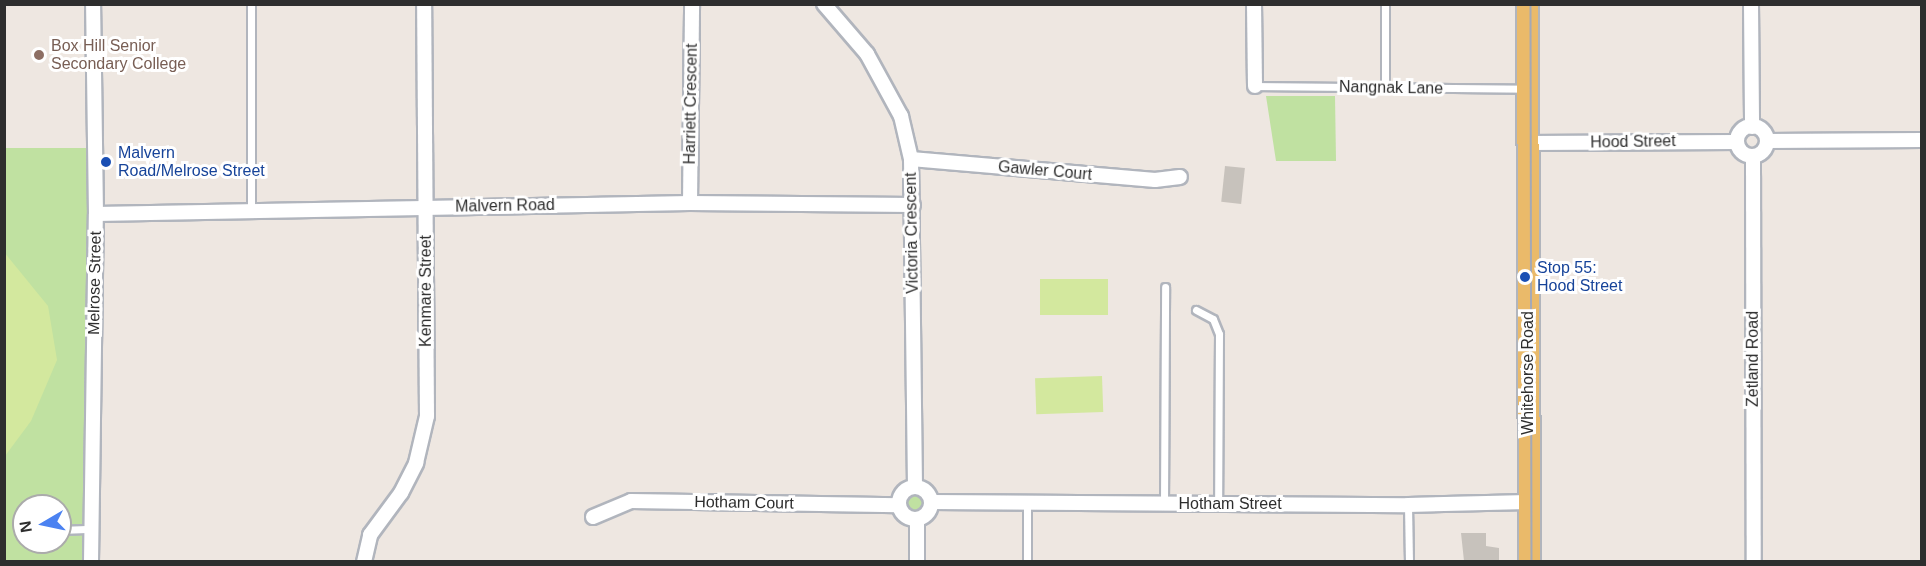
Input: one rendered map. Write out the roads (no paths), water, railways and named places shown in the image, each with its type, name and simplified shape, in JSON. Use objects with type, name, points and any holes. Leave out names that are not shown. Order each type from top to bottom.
[{"type":"main road","name":"Whitehorse Road","points":[[1527,4],[1528,561]]},
{"type":"street","name":"Melrose Street","points":[[91,561],[96,214],[93,4]]},
{"type":"street","name":"Kenmare Street","points":[[364,561],[370,535],[401,493],[424,442],[426,208],[424,4]]},
{"type":"street","name":"Harriett Crescent","points":[[690,203],[692,4]]},
{"type":"street","name":"Victoria Crescent","points":[[824,4],[867,54],[901,116],[911,159],[915,486]]},
{"type":"street","points":[[1254,4],[1254,86]]},
{"type":"street","points":[[1751,4],[1752,127]]},
{"type":"street","points":[[1752,127],[1761,129],[1767,141],[1761,153],[1753,156],[1743,153],[1737,142],[1743,130],[1752,127]]},
{"type":"street","points":[[1767,141],[1922,140]]},
{"type":"street","name":"Hood Street","points":[[1528,143],[1737,142]]},
{"type":"street","name":"Zetland Road","points":[[1753,156],[1754,561]]},
{"type":"street","name":"Gawler Court","points":[[911,159],[1155,180],[1180,177]]},
{"type":"street","name":"Malvern Road","points":[[96,214],[690,203],[913,205]]},
{"type":"street","points":[[915,486],[926,490],[932,502],[928,514],[917,519],[905,516],[899,505],[903,492],[915,486]]},
{"type":"street","name":"Hotham Court","points":[[592,517],[631,501],[899,505]]},
{"type":"street","name":"Hotham Street","points":[[932,502],[1408,505],[1528,502]]},
{"type":"street","points":[[917,519],[917,561]]},
{"type":"lane","points":[[251,4],[251,211]]},
{"type":"lane","points":[[1385,4],[1385,88]]},
{"type":"lane","name":"Nangnak Lane","points":[[1254,86],[1528,89]]},
{"type":"lane","points":[[1164,287],[1164,504]]},
{"type":"lane","points":[[1196,310],[1213,319],[1219,334],[1218,504]]},
{"type":"lane","points":[[1027,503],[1027,561]]},
{"type":"lane","points":[[1408,505],[1409,561]]},
{"type":"lane","points":[[72,530],[93,529]]},
{"type":"tram line","points":[[1531,4],[1532,562]]},
{"type":"place","name":"Box Hill Senior Secondary College","points":[[39,55]]},
{"type":"place","name":"Malvern Road/Melrose Street","points":[[106,162]]},
{"type":"place","name":"Stop 55: Hood Street","points":[[1525,277]]}]
